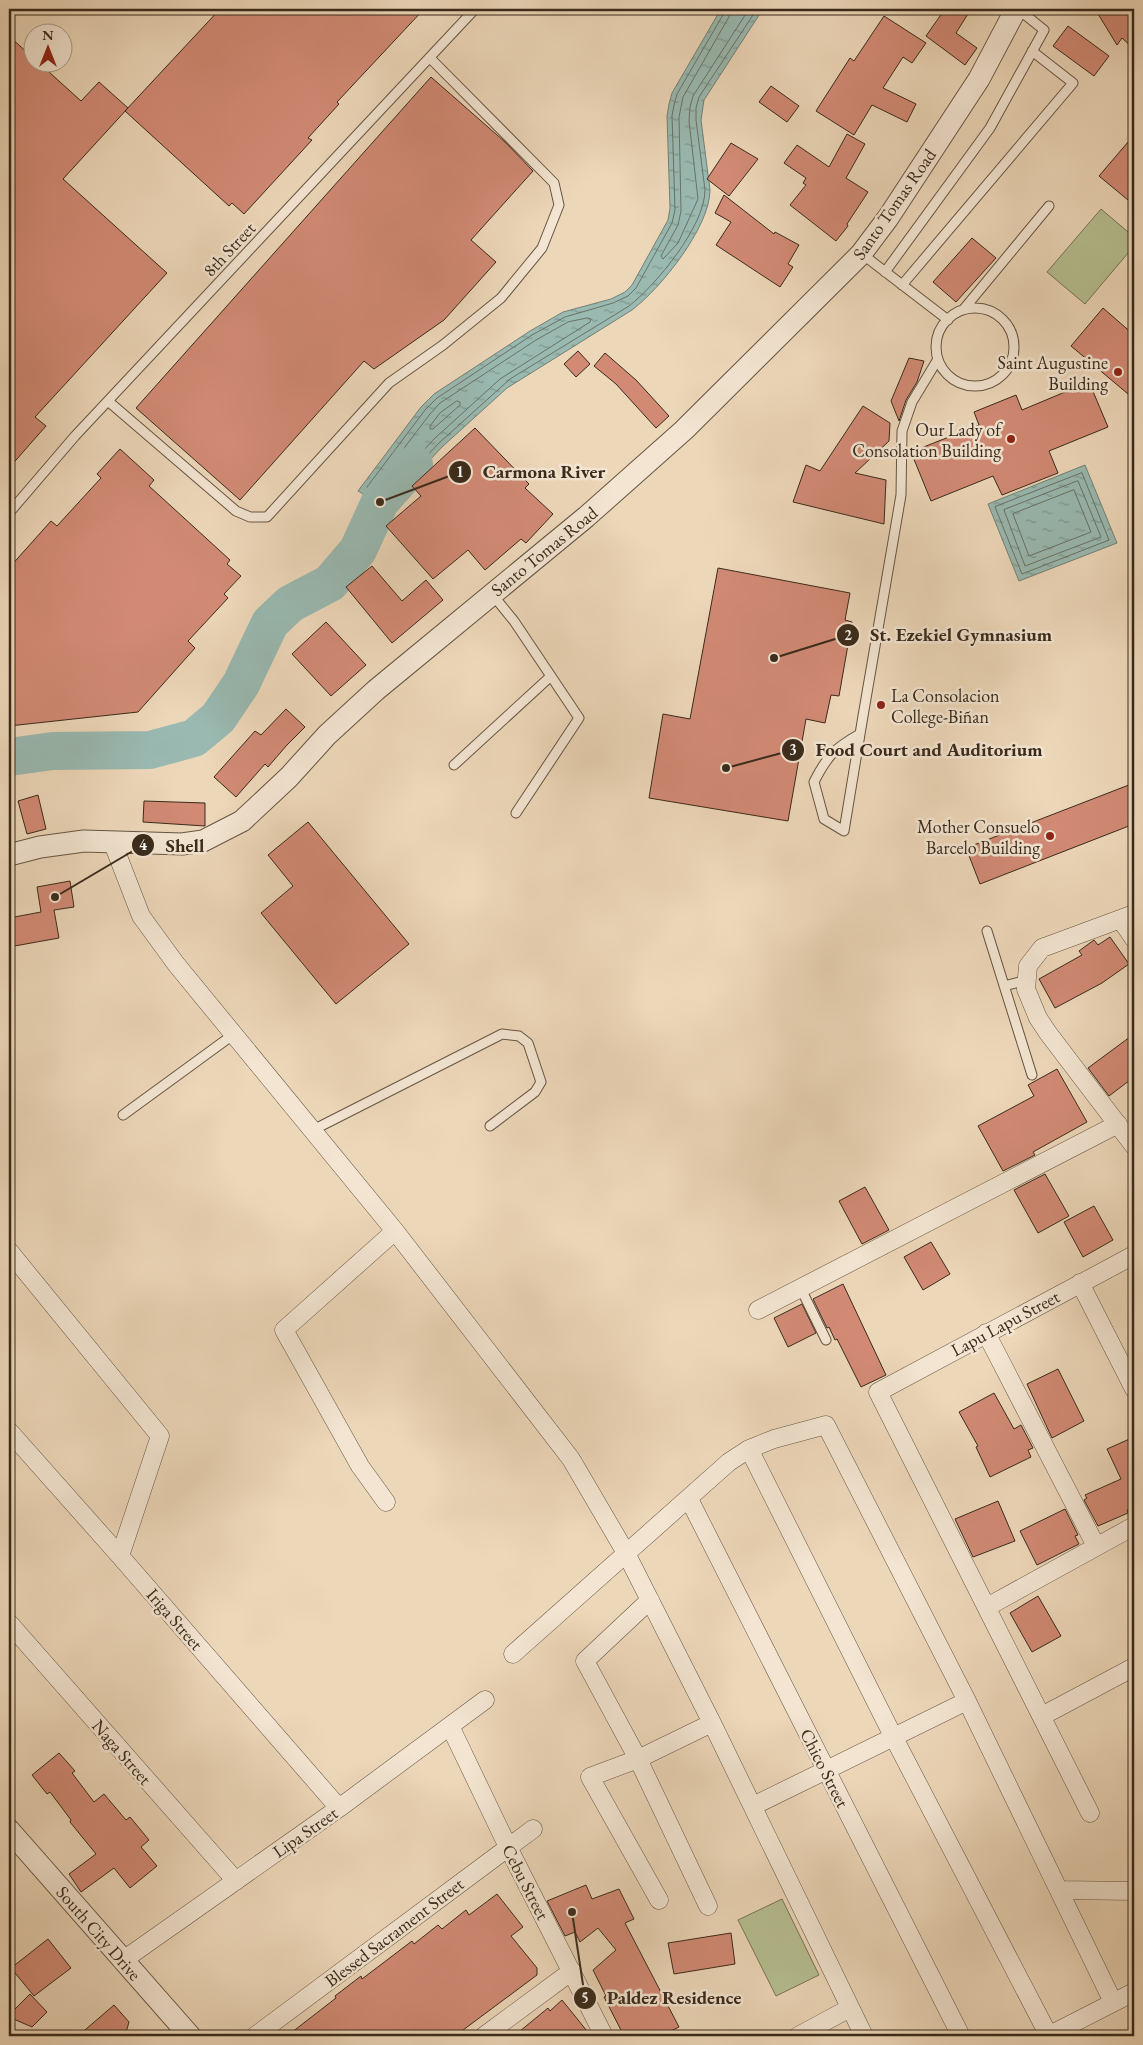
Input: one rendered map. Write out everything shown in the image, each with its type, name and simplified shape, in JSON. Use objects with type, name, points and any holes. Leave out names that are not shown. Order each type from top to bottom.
[{"type":"street","name":"Santo Tomas Road","points":[[9,855],[62,844],[112,841],[182,844],[203,841],[242,821],[289,777],[327,735],[376,690],[586,516],[684,430],[861,254],[888,218],[979,79],[1011,13]]},
{"type":"street","points":[[112,841],[141,916],[148,927],[176,964],[395,1231],[570,1458],[626,1553],[650,1600],[753,1806],[864,2036]]},
{"type":"street","points":[[1134,938],[1127,917],[1042,948],[1028,966],[1026,989],[1038,1018],[1134,1146]]},
{"type":"street","points":[[758,1310],[1118,1124]]},
{"type":"street","points":[[386,1502],[360,1466],[284,1330],[395,1231]]},
{"type":"street","points":[[9,1251],[160,1436],[120,1556]]},
{"type":"street","name":"Lapu Lapu Street","points":[[987,1607],[878,1392],[1134,1255]]},
{"type":"street","points":[[1080,1283],[1134,1389]]},
{"type":"street","points":[[986,1333],[1096,1546]]},
{"type":"street","points":[[513,1654],[729,1462],[749,1449],[774,1439],[826,1424],[967,1701],[1113,2002]]},
{"type":"street","name":"Iriga Street","points":[[9,1431],[339,1808]]},
{"type":"street","points":[[749,1449],[1049,2036],[1134,1992]]},
{"type":"street","name":"Chico Street","points":[[689,1498],[961,2036]]},
{"type":"street","points":[[1090,1813],[987,1607],[1134,1526]]},
{"type":"street","points":[[650,1600],[585,1661],[638,1759],[708,1906]]},
{"type":"street","name":"Naga Street","points":[[9,1623],[236,1881]]},
{"type":"street","points":[[1042,1716],[1134,1667]]},
{"type":"street","name":"Lipa Street","points":[[122,1961],[339,1808],[485,1700]]},
{"type":"street","points":[[753,1806],[825,1769],[967,1701]]},
{"type":"street","points":[[659,1900],[590,1777],[638,1759],[712,1723]]},
{"type":"street","name":"Cebu Street","points":[[450,1726],[508,1847],[604,2036]]},
{"type":"street","name":"Blessed Sacrament Street","points":[[255,2036],[533,1829]]},
{"type":"street","name":"South City Drive","points":[[9,1830],[122,1961],[190,2036]]},
{"type":"street","points":[[1059,1890],[1134,1891]]},
{"type":"street","points":[[484,2036],[572,1971]]},
{"type":"street","points":[[798,2036],[850,2008]]},
{"type":"lane","name":"8th Street","points":[[9,513],[75,436],[475,9]]},
{"type":"lane","points":[[885,272],[990,128],[1044,30],[1011,13]]},
{"type":"lane","points":[[902,285],[1073,83],[1032,51]]},
{"type":"lane","points":[[108,401],[236,510],[250,517],[267,517],[388,383],[443,345],[501,298],[542,248],[559,205],[554,183],[430,58]]},
{"type":"lane","points":[[963,310],[974,308],[998,315],[1012,334],[1014,346],[1012,358],[1007,369],[994,380],[976,386],[952,379],[944,370],[938,359],[936,347],[938,335],[948,320],[963,310],[1049,206]]},
{"type":"lane","points":[[861,254],[948,320]]},
{"type":"lane","points":[[860,734],[837,747],[823,765],[814,782],[824,819],[844,830],[901,496],[902,431],[912,402],[938,359]]},
{"type":"lane","points":[[492,593],[514,621],[579,718],[516,813]]},
{"type":"lane","points":[[454,765],[551,676]]},
{"type":"lane","points":[[986,931],[1032,1075]]},
{"type":"lane","points":[[1004,986],[1027,980]]},
{"type":"lane","points":[[123,1115],[234,1034]]},
{"type":"lane","points":[[313,1130],[502,1034],[519,1036],[528,1044],[542,1082],[535,1092],[490,1126]]},
{"type":"lane","points":[[800,1287],[826,1340]]},
{"type":"green space","points":[[1101,209],[1134,237],[1134,246],[1085,304],[1047,272]]},
{"type":"green space","points":[[782,1899],[819,1975],[776,1996],[738,1920]]},
{"type":"water","points":[[721,9],[763,9],[704,100],[701,120],[710,190],[708,205],[702,221],[682,256],[644,300],[632,310],[507,388],[442,447],[386,507],[358,491],[421,407],[434,394],[530,331],[563,312],[611,299],[625,292],[632,285],[668,220],[670,208],[667,116],[672,93]]},
{"type":"water","points":[[1085,465],[1117,543],[1019,581],[988,504]]},
{"type":"building","points":[[220,9],[424,9],[337,102],[339,104],[308,138],[312,140],[244,214],[232,203],[229,206],[125,111]]},
{"type":"building","points":[[945,9],[971,9],[956,33],[977,48],[965,65],[926,36]]},
{"type":"building","points":[[1095,9],[1130,9],[1134,16],[1134,49],[1122,38],[1117,45]]},
{"type":"building","points":[[884,16],[926,43],[912,63],[903,57],[883,88],[916,104],[907,122],[872,105],[854,135],[816,111],[850,58],[854,61]]},
{"type":"building","points":[[1068,26],[1109,56],[1094,76],[1053,46]]},
{"type":"building","points":[[9,36],[22,48],[22,72],[49,72],[81,101],[99,82],[128,108],[63,179],[167,273],[35,417],[46,426],[9,468]]},
{"type":"building","points":[[431,77],[505,142],[533,171],[471,240],[496,262],[444,320],[374,369],[364,361],[240,500],[136,408]]},
{"type":"building","points":[[771,86],[799,106],[787,122],[759,102]]},
{"type":"building","points":[[847,134],[865,144],[846,178],[868,192],[847,224],[848,226],[836,241],[790,205],[806,185],[803,183],[806,178],[784,163],[797,145],[829,167]]},
{"type":"building","points":[[1134,135],[1134,205],[1099,176]]},
{"type":"building","points":[[731,143],[758,159],[729,196],[707,179]]},
{"type":"building","points":[[724,195],[774,234],[775,232],[799,245],[788,264],[793,267],[780,287],[716,245],[731,222],[715,213]]},
{"type":"building","points":[[972,238],[996,258],[956,302],[933,282]]},
{"type":"building","name":"Saint Augustine Building","points":[[1103,308],[1134,335],[1134,399],[1071,346]]},
{"type":"building","points":[[578,351],[590,364],[576,377],[564,364]]},
{"type":"building","points":[[605,353],[636,380],[669,416],[656,428],[616,384],[594,366]]},
{"type":"building","points":[[909,358],[924,361],[917,382],[906,400],[899,421],[891,401]]},
{"type":"building","name":"Our Lady of Consolation Building","points":[[1089,382],[1108,427],[1049,451],[1058,473],[1002,495],[993,476],[931,501],[911,452],[979,425],[974,412],[1016,395],[1022,410]]},
{"type":"building","points":[[863,406],[890,423],[889,441],[855,473],[886,480],[884,524],[793,502],[806,465],[820,471]]},
{"type":"building","points":[[475,428],[529,484],[525,488],[553,514],[526,543],[521,539],[485,570],[468,550],[433,579],[386,526],[421,496],[412,486]]},
{"type":"building","points":[[120,449],[154,480],[149,486],[230,560],[227,564],[241,576],[224,594],[228,598],[188,641],[195,648],[138,712],[9,726],[9,568],[51,521],[57,526],[101,478],[97,474]]},
{"type":"building","points":[[372,566],[402,601],[426,580],[443,600],[392,643],[346,587]]},
{"type":"building","points":[[718,568],[850,593],[845,620],[852,622],[839,696],[831,695],[825,723],[806,719],[788,821],[649,798],[663,714],[690,719]]},
{"type":"building","points":[[326,622],[366,665],[331,696],[292,654]]},
{"type":"building","points":[[286,709],[305,727],[268,767],[265,764],[236,797],[214,777],[255,731],[261,735]]},
{"type":"building","name":"Mother Consuelo Barcelo Building","points":[[1134,783],[1134,824],[980,884],[966,848]]},
{"type":"building","points":[[38,795],[46,829],[27,834],[18,801]]},
{"type":"building","points":[[144,801],[205,803],[205,826],[143,822]]},
{"type":"building","points":[[308,822],[409,944],[336,1004],[261,913],[293,886],[268,855]]},
{"type":"building","points":[[70,881],[74,907],[54,910],[59,938],[9,947],[9,918],[41,912],[37,887]]},
{"type":"building","points":[[1110,937],[1129,964],[1102,983],[1055,1008],[1039,979],[1082,955],[1079,951],[1094,940],[1098,945]]},
{"type":"building","points":[[1134,1034],[1134,1077],[1109,1096],[1088,1068]]},
{"type":"building","points":[[1057,1069],[1087,1122],[1033,1152],[1035,1155],[1003,1171],[978,1126],[1034,1096],[1028,1085]]},
{"type":"building","points":[[1045,1174],[1069,1216],[1038,1233],[1014,1190]]},
{"type":"building","points":[[865,1187],[889,1230],[862,1244],[839,1201]]},
{"type":"building","points":[[1094,1206],[1113,1240],[1083,1257],[1064,1222]]},
{"type":"building","points":[[931,1242],[950,1274],[923,1290],[904,1257]]},
{"type":"building","points":[[843,1284],[886,1375],[861,1387],[837,1339],[835,1340],[829,1327],[827,1328],[813,1299]]},
{"type":"building","points":[[802,1304],[816,1333],[788,1347],[774,1318]]},
{"type":"building","points":[[1058,1369],[1084,1421],[1052,1438],[1027,1384]]},
{"type":"building","points":[[994,1393],[1014,1429],[1021,1425],[1033,1448],[1028,1450],[1031,1457],[990,1477],[976,1447],[978,1446],[959,1412]]},
{"type":"building","points":[[1134,1437],[1134,1507],[1127,1510],[1128,1513],[1098,1526],[1084,1500],[1087,1498],[1085,1495],[1121,1479],[1107,1449]]},
{"type":"building","points":[[998,1501],[1015,1541],[973,1557],[955,1519]]},
{"type":"building","points":[[1065,1509],[1078,1535],[1075,1536],[1079,1544],[1037,1565],[1020,1531]]},
{"type":"building","points":[[1038,1596],[1061,1636],[1032,1652],[1010,1613]]},
{"type":"building","points":[[59,1753],[75,1771],[72,1773],[94,1802],[104,1794],[126,1820],[130,1817],[149,1840],[141,1847],[157,1866],[130,1888],[114,1868],[81,1892],[69,1874],[96,1854],[70,1822],[71,1820],[50,1792],[47,1794],[32,1775]]},
{"type":"building","points":[[586,1885],[592,1899],[619,1889],[634,1919],[625,1923],[679,2027],[671,2031],[674,2036],[624,2036],[604,1997],[606,1996],[593,1970],[616,1950],[598,1928],[580,1942],[575,1932],[565,1936],[547,1901]]},
{"type":"building","points":[[497,1894],[523,1927],[511,1936],[537,1968],[537,1975],[455,2036],[287,2036],[361,1976],[362,1979],[412,1941],[414,1944],[438,1925],[442,1929],[466,1910],[469,1915]]},
{"type":"building","points":[[731,1933],[735,1964],[674,1974],[668,1943]]},
{"type":"building","points":[[48,1939],[71,1968],[34,1996],[11,1968]]},
{"type":"building","points":[[30,1994],[47,2012],[32,2027],[9,2017]]},
{"type":"building","points":[[562,2000],[591,2036],[514,2036],[548,2008],[550,2011]]},
{"type":"building","points":[[114,2005],[129,2022],[125,2036],[78,2036]]},
{"type":"waterway","points":[[9,757],[53,751],[150,750],[194,738],[218,718],[241,684],[270,623],[290,604],[330,583],[358,550],[380,502],[414,464]]},
{"type":"place","name":"Saint Augustine Building","points":[[1118,372]]},
{"type":"place","name":"Our Lady of Consolation Building","points":[[1011,439]]},
{"type":"place","name":"Carmona River","points":[[380,502]]},
{"type":"place","name":"St. Ezekiel Gymnasium","points":[[774,658]]},
{"type":"place","name":"La Consolacion College-Biñan","points":[[881,705]]},
{"type":"place","name":"Food Court and Auditorium","points":[[726,768]]},
{"type":"place","name":"Mother Consuelo Barcelo Building","points":[[1050,836]]},
{"type":"place","name":"Shell","points":[[55,897]]},
{"type":"place","name":"Paldez Residence","points":[[572,1912]]}]
